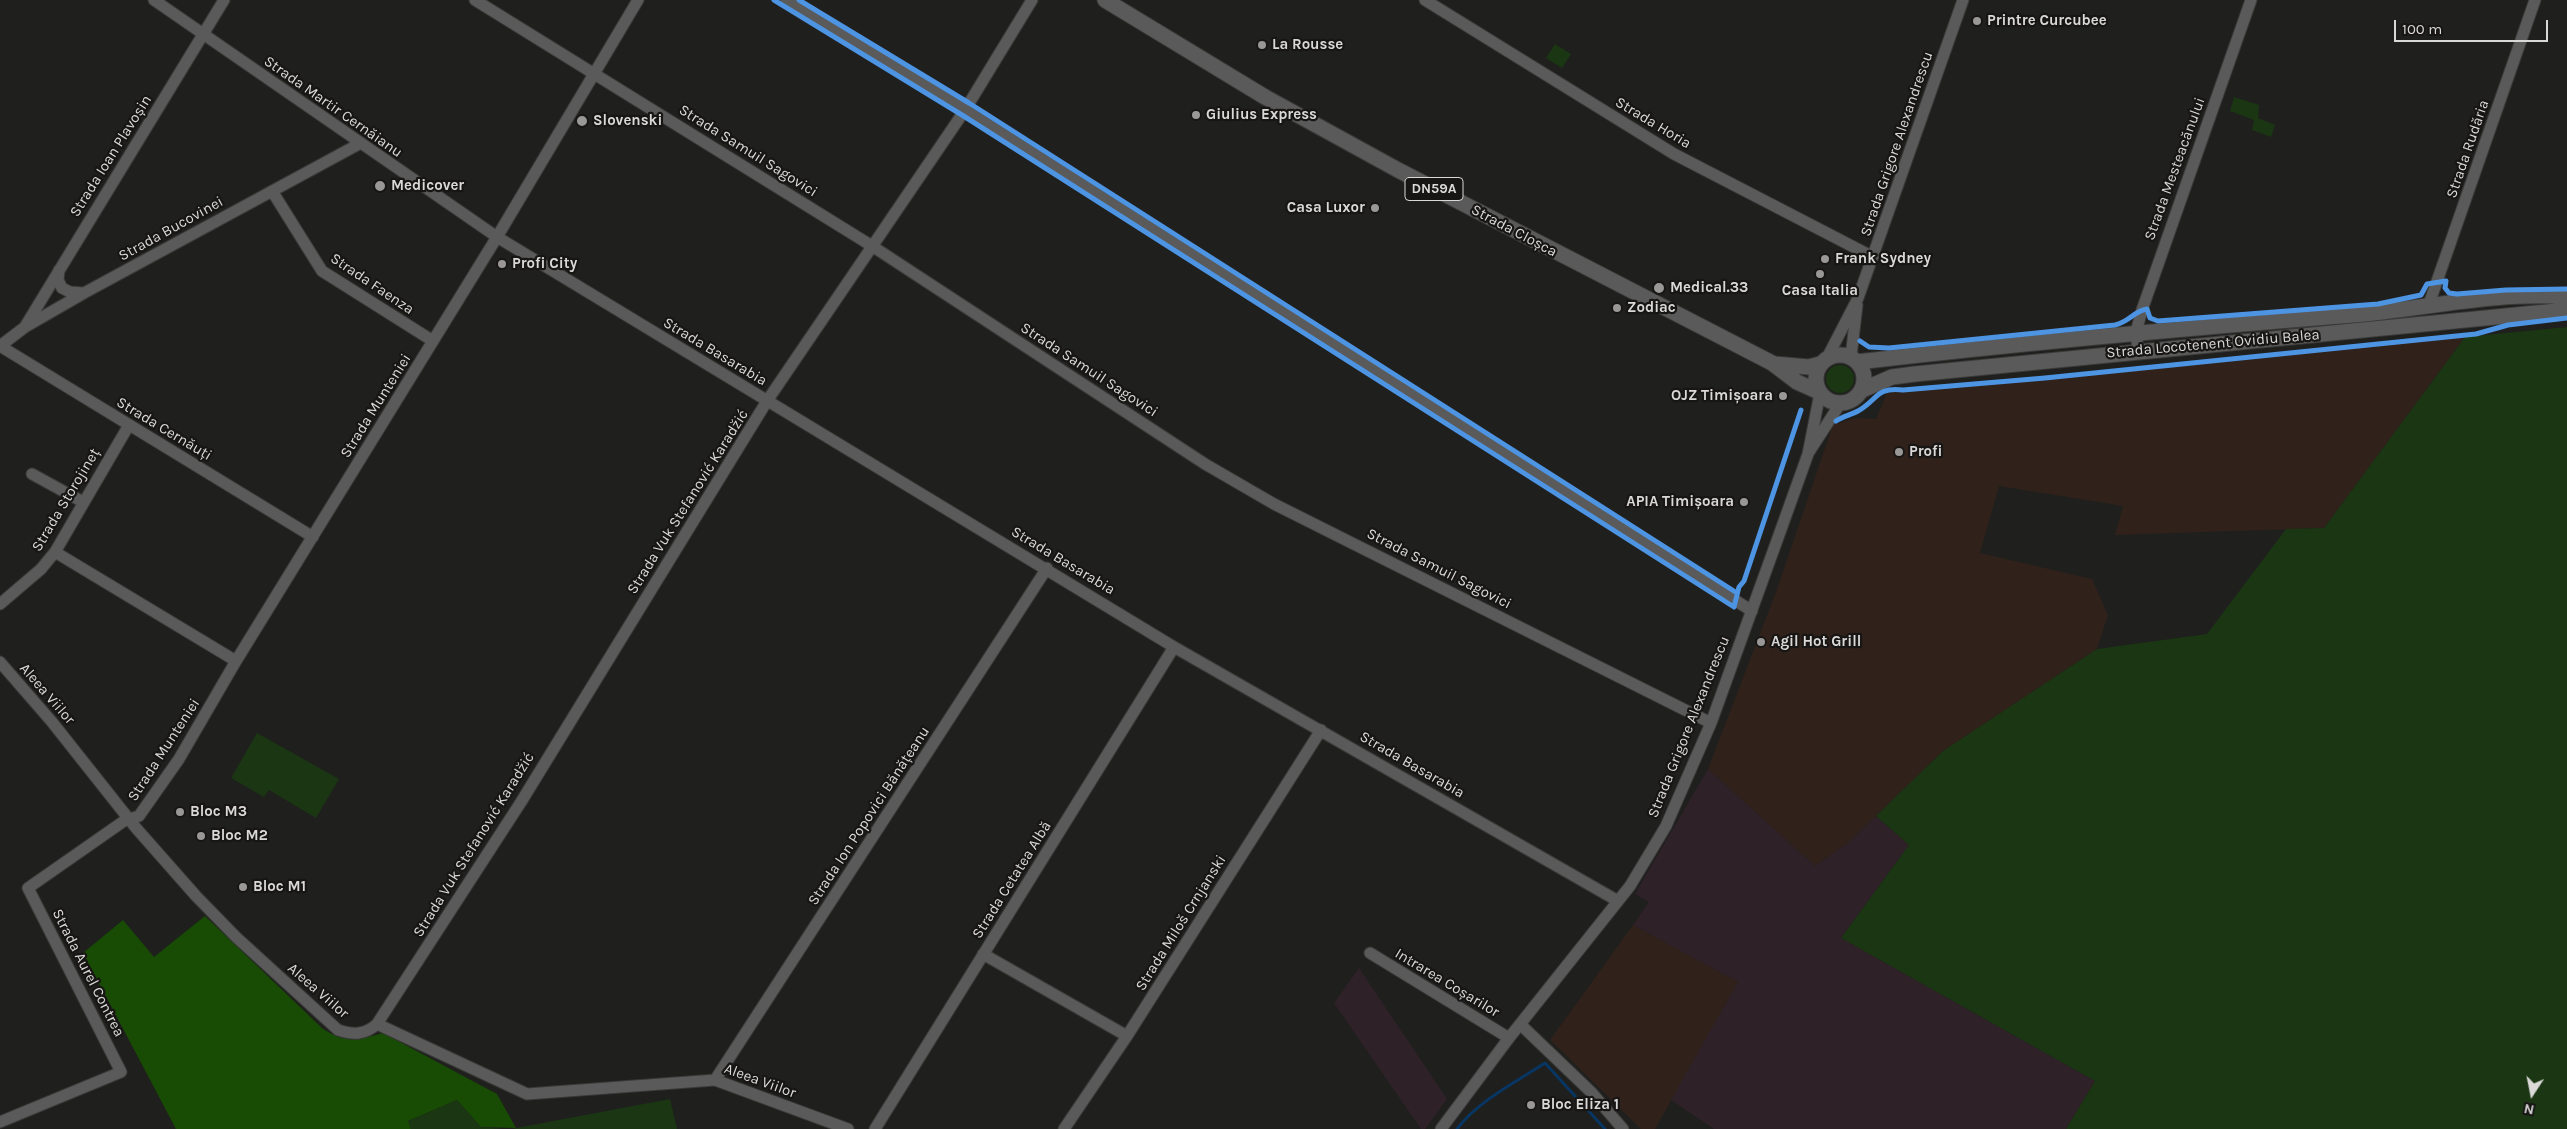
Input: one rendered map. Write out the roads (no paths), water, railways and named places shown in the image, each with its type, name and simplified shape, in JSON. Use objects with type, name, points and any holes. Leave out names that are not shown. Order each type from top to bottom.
[{"type":"main road","name":"Strada Cloșca","points":[[1105,0],[1265,97],[1564,258],[1772,363],[1797,382],[1819,392]]},
{"type":"main road","name":"Strada Locotenent Ovidiu Balea","points":[[1854,360],[2136,332],[2428,307],[2505,298],[2567,297]]},
{"type":"main road","name":"Strada Locotenent Ovidiu Balea","points":[[1862,390],[1892,377],[2138,351],[2567,310]]},
{"type":"main road","name":"DN59A","points":[[1824,361],[1841,355],[1854,360]]},
{"type":"main road","points":[[1840,404],[1851,401],[1862,390],[1864,378],[1854,360]]},
{"type":"main road","name":"Strada Cloșca","points":[[1772,363],[1809,368],[1824,361]]},
{"type":"main road","points":[[1819,392],[1815,378],[1824,361]]},
{"type":"main road","name":"DN59A","points":[[1819,392],[1831,402],[1840,404]]},
{"type":"street","name":"Strada Martir Cernăianu","points":[[154,0],[497,238]]},
{"type":"street","name":"Strada Ioan Plavoșin","points":[[25,327],[224,0]]},
{"type":"street","name":"Strada Samuil Sagovici","points":[[474,0],[872,246],[1205,464],[1274,504],[1711,723]]},
{"type":"street","name":"Strada Munteniei","points":[[28,888],[124,821],[139,816],[179,759],[236,661],[497,238],[638,0]]},
{"type":"street","points":[[786,0],[965,110],[1752,611]]},
{"type":"street","name":"Strada Vuk Stefanović Karadžić","points":[[377,1024],[522,802],[767,402],[965,110],[1032,0]]},
{"type":"street","name":"Strada Horia","points":[[1425,0],[1674,154],[1873,257]]},
{"type":"street","name":"Strada Grigore Alexandrescu","points":[[1824,361],[1858,298],[1963,0]]},
{"type":"street","name":"Strada Mesteacănului","points":[[2138,351],[2136,332],[2164,244],[2252,0]]},
{"type":"street","name":"Strada Rudăria","points":[[2428,307],[2536,0]]},
{"type":"street","name":"Strada Bucovinei","points":[[0,346],[25,327],[84,293],[359,144]]},
{"type":"street","name":"Strada Faenza","points":[[272,191],[322,271],[433,342]]},
{"type":"street","name":"Strada Basarabia","points":[[497,238],[767,402],[1047,568],[1174,647],[1618,901]]},
{"type":"street","points":[[59,269],[58,280],[62,288],[70,292],[84,293]]},
{"type":"street","name":"Strada Grigore Alexandrescu","points":[[1854,360],[1858,298]]},
{"type":"street","name":"Strada Cernăuți","points":[[0,346],[313,537]]},
{"type":"street","name":"Strada Grigore Alexandrescu","points":[[1441,1129],[1508,1038],[1630,886],[1666,826],[1711,723],[1808,454],[1819,392]]},
{"type":"street","name":"Strada Grigore Alexandrescu","points":[[1808,454],[1840,404]]},
{"type":"street","name":"Strada Storojineț","points":[[0,604],[41,569],[55,552],[129,425]]},
{"type":"street","points":[[32,474],[83,502]]},
{"type":"street","points":[[55,552],[236,661]]},
{"type":"street","name":"Strada Ion Popovici Bănățeanu","points":[[715,1080],[1047,568]]},
{"type":"street","name":"Strada Cetatea Albă","points":[[875,1129],[1174,647]]},
{"type":"street","name":"Aleea Viilor","points":[[0,662],[196,896],[331,1025],[350,1034],[367,1032],[377,1024],[527,1094],[715,1080],[848,1129]]},
{"type":"street","name":"Strada Miloš Crnjanski","points":[[1064,1129],[1127,1036],[1321,730]]},
{"type":"street","name":"Strada Aurel Contrea","points":[[0,1122],[121,1072],[28,888]]},
{"type":"street","name":"Intrarea Coșarilor","points":[[1370,953],[1508,1038]]},
{"type":"street","points":[[983,954],[1127,1036]]},
{"type":"street","points":[[1520,1024],[1592,1093],[1623,1129]]},
{"type":"waterway","points":[[1457,1129],[1486,1101],[1545,1063],[1605,1129]]},
{"type":"place","name":"Printre Curcubee","points":[[1977,21]]},
{"type":"place","name":"La Rousse","points":[[1262,45]]},
{"type":"place","name":"Giulius Express","points":[[1196,115]]},
{"type":"place","name":"Slovenski","points":[[582,121]]},
{"type":"place","name":"Medicover","points":[[380,186]]},
{"type":"place","name":"Casa Luxor","points":[[1375,208]]},
{"type":"place","name":"Frank Sydney","points":[[1825,259]]},
{"type":"place","name":"Profi City","points":[[502,264]]},
{"type":"place","name":"Casa Italia","points":[[1820,274]]},
{"type":"place","name":"Medical.33","points":[[1659,288]]},
{"type":"place","name":"Zodiac","points":[[1617,308]]},
{"type":"place","name":"OJZ Timișoara","points":[[1783,396]]},
{"type":"place","name":"Profi","points":[[1899,452]]},
{"type":"place","name":"APIA Timișoara","points":[[1744,502]]},
{"type":"place","name":"Agil Hot Grill","points":[[1761,642]]},
{"type":"place","name":"Bloc M3","points":[[180,812]]},
{"type":"place","name":"Bloc M2","points":[[201,836]]},
{"type":"place","name":"Bloc M1","points":[[243,887]]},
{"type":"place","name":"Bloc Eliza 1","points":[[1531,1105]]}]
